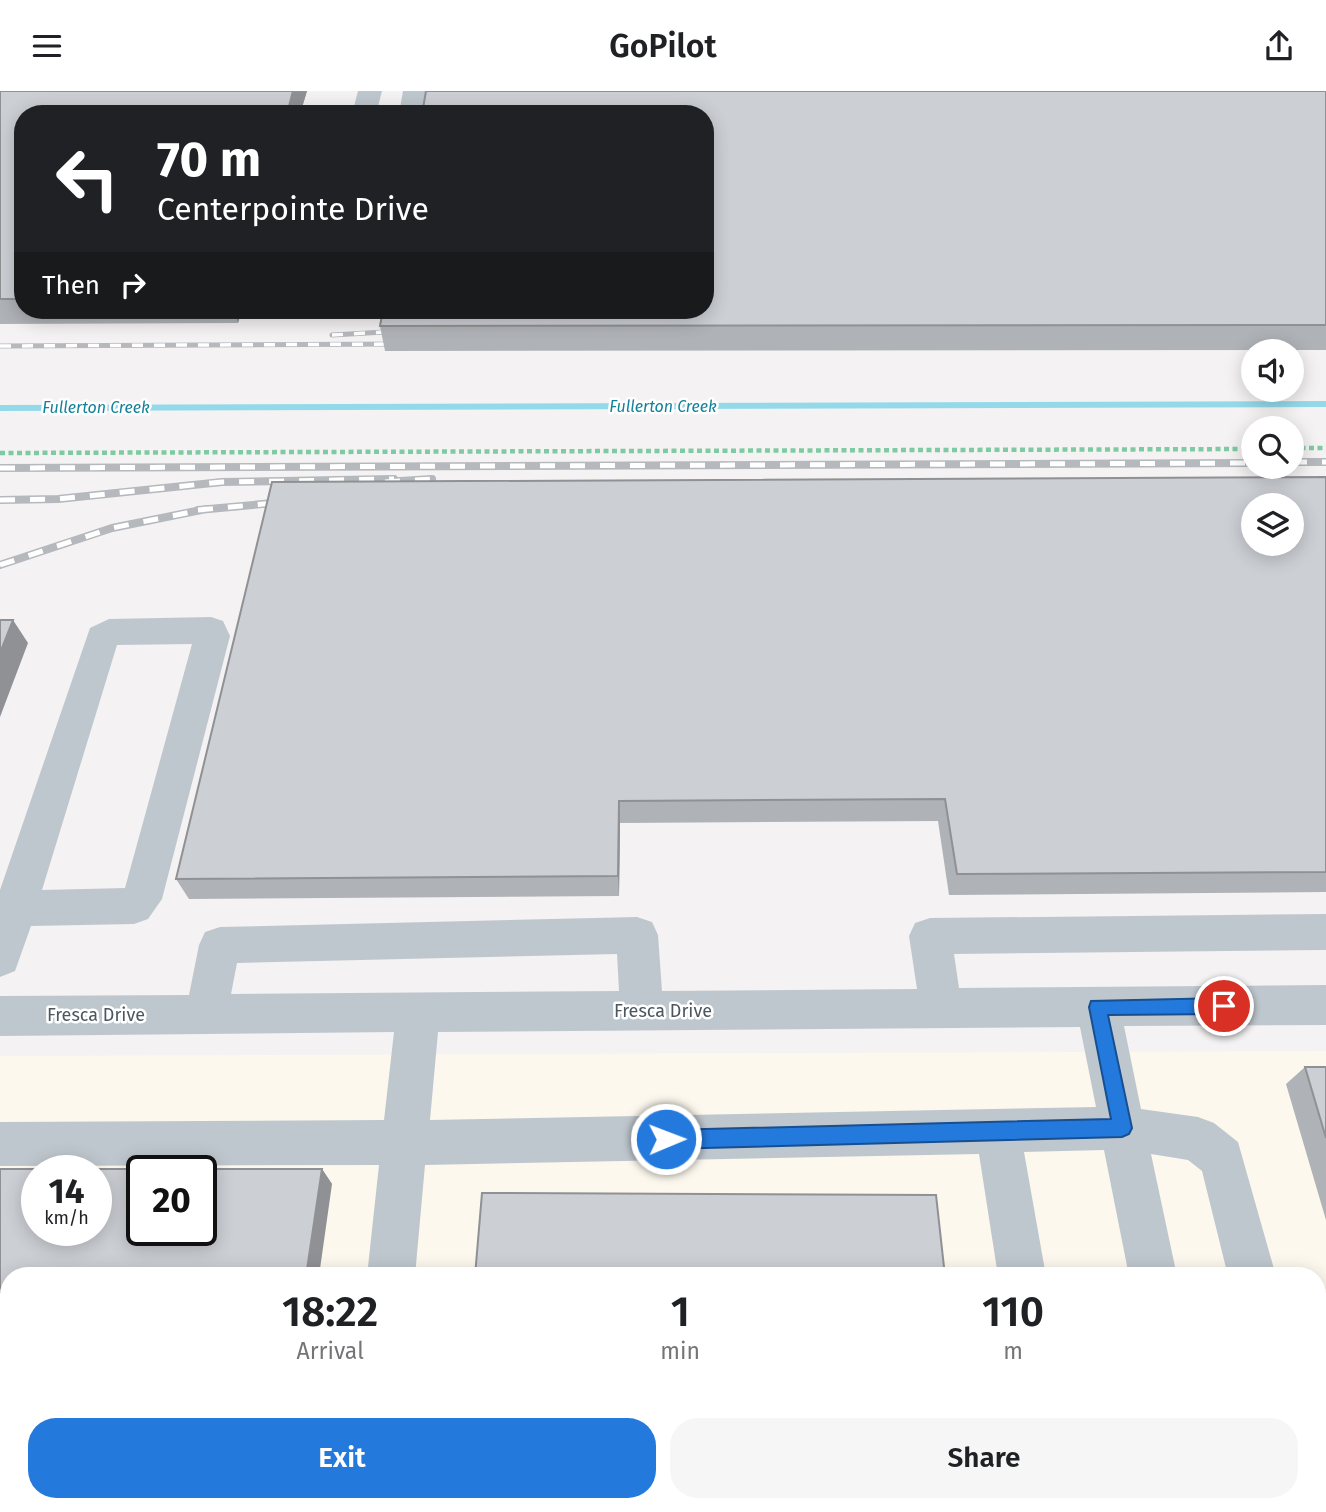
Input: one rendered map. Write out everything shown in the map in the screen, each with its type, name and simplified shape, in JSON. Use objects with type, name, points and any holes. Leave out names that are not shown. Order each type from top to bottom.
[{"type":"street","points":[[0,958],[8,908],[102,637],[109,632],[211,630],[209,649],[142,898],[134,906],[8,908]]},
{"type":"street","points":[[941,1008],[930,936],[1326,932]]},
{"type":"street","points":[[206,1014],[220,945],[637,935],[642,1011]]},
{"type":"street","name":"Fresca Drive","points":[[0,1016],[1326,1005]]},
{"type":"street","points":[[1098,1007],[1151,1267]]},
{"type":"street","points":[[392,1267],[418,1013]]},
{"type":"street","points":[[0,1144],[406,1143],[1122,1128],[1198,1139],[1222,1158],[1250,1267]]},
{"type":"street","points":[[998,1132],[1020,1267]]},
{"type":"path","points":[[1304,449],[1326,448]]},
{"type":"path","points":[[0,453],[1241,449]]},
{"type":"shaded area","points":[[1326,1051],[1326,1267],[0,1267],[0,1056]]},
{"type":"building","points":[[0,91],[293,91],[289,105],[14,105],[14,299],[0,299]]},
{"type":"building","points":[[426,91],[1326,91],[1326,325],[380,326],[381,319],[714,319],[714,105],[424,105]]},
{"type":"building","points":[[1326,477],[1326,872],[957,874],[945,799],[619,801],[618,876],[176,879],[272,482]]},
{"type":"building","points":[[0,620],[13,620],[0,653]]},
{"type":"building","points":[[1305,1067],[1326,1067],[1326,1138]]},
{"type":"building","points":[[0,1169],[21,1169],[21,1246],[112,1246],[112,1169],[126,1169],[126,1246],[217,1246],[217,1169],[322,1169],[307,1267],[0,1267]]},
{"type":"building","points":[[482,1193],[936,1195],[944,1267],[476,1267]]},
{"type":"waterway","name":"Fullerton Creek","points":[[0,408],[1326,404]]},
{"type":"railway","points":[[332,335],[402,331]]},
{"type":"railway","points":[[0,346],[402,344]]},
{"type":"railway","points":[[1304,462],[1326,462]]},
{"type":"railway","points":[[0,468],[1241,463]]},
{"type":"railway","points":[[0,500],[58,499],[222,482],[394,479]]},
{"type":"railway","points":[[385,482],[432,479]]},
{"type":"railway","points":[[204,509],[285,502]]},
{"type":"railway","points":[[0,565],[112,528],[204,509]]},
{"type":"railway","points":[[198,510],[204,509]]},
{"type":"route","points":[[666,1139],[1122,1128],[1098,1007],[1224,1006]]}]
